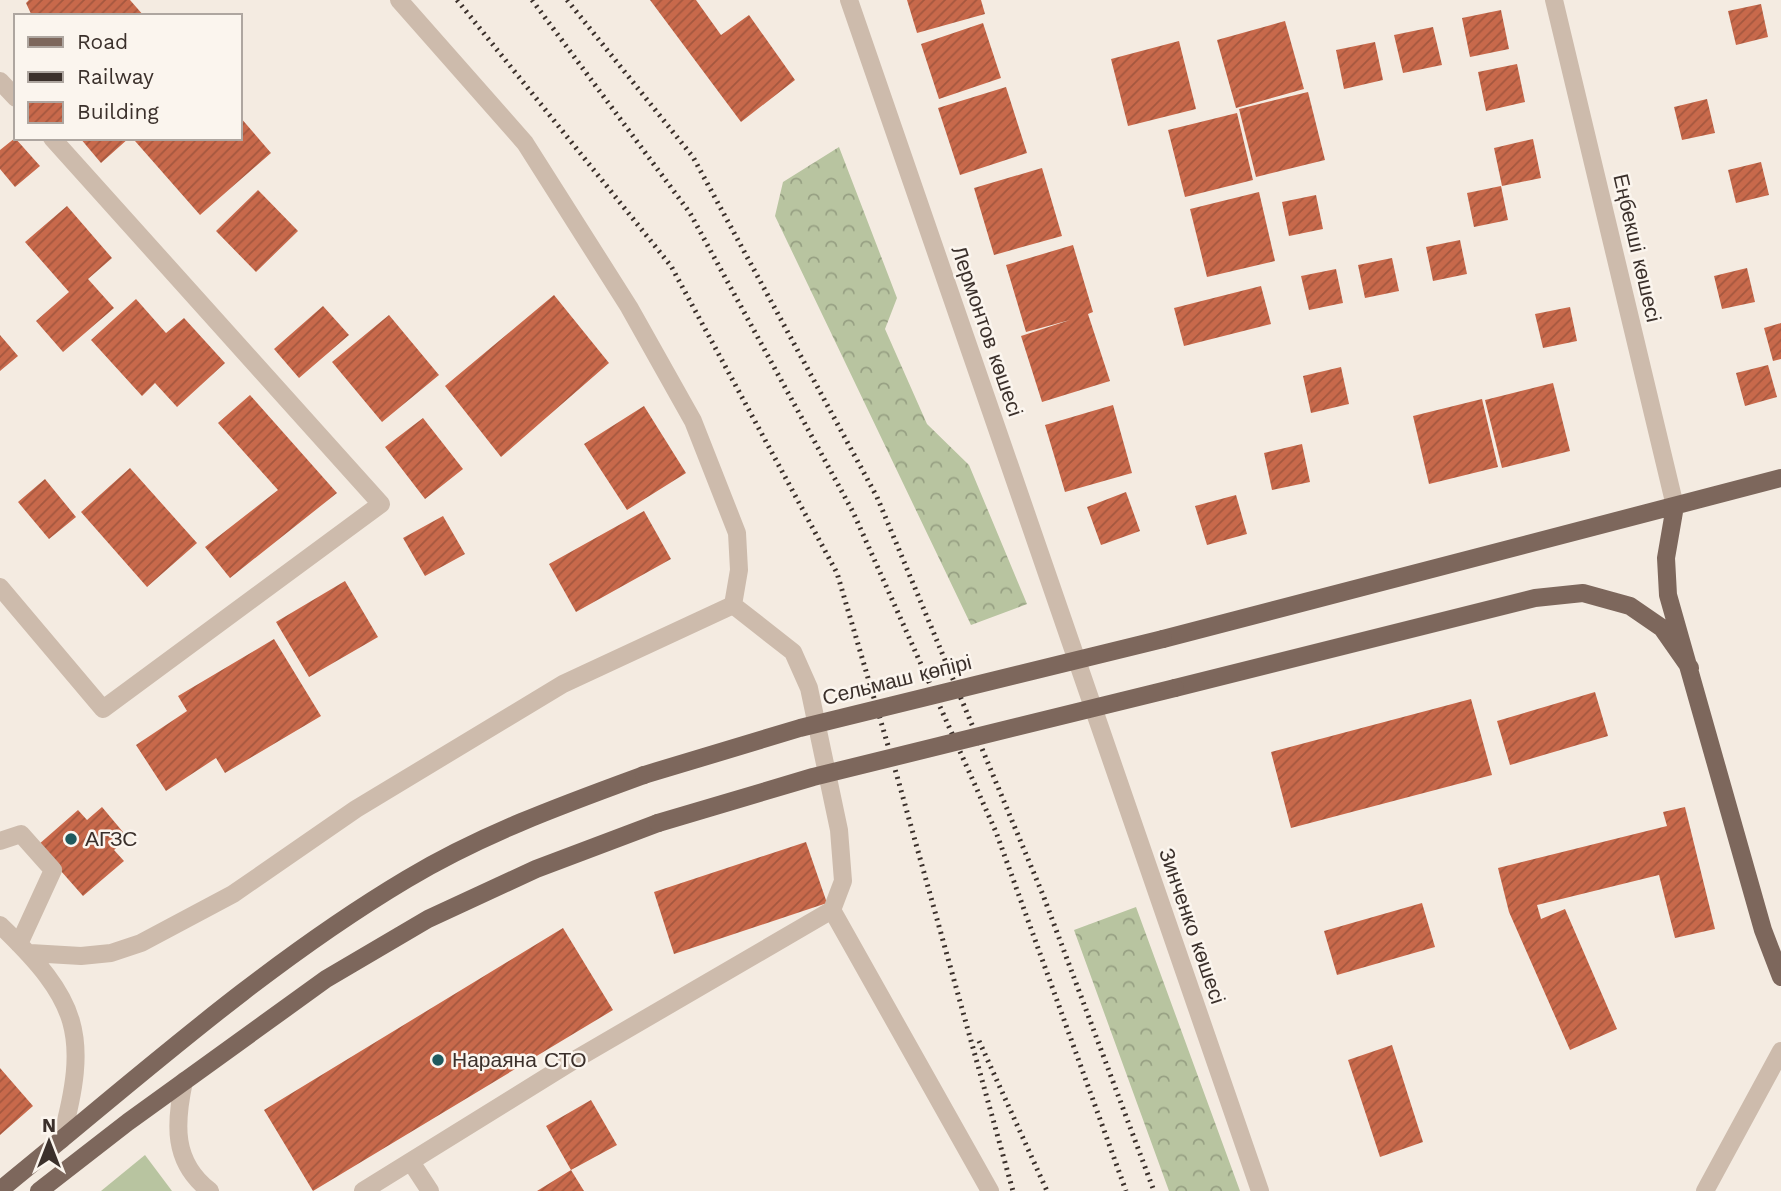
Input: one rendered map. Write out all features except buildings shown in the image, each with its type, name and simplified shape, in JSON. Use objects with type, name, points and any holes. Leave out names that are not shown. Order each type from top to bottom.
[{"type":"main road","name":"Сельмаш көпірі","points":[[0,1190],[309,941],[409,877],[511,824],[644,775],[800,727],[1163,639],[1781,478]]},
{"type":"main road","points":[[1675,506],[1666,558],[1668,595],[1762,930],[1781,977]]},
{"type":"main road","points":[[39,1191],[128,1122],[326,979],[428,919],[536,869],[658,823],[813,777],[1535,598],[1583,593],[1630,606],[1662,628],[1690,668]]},
{"type":"street","points":[[399,0],[525,143],[629,307],[693,421],[737,533],[739,570],[733,605]]},
{"type":"street","name":"Лермонтов көшесі","points":[[849,0],[1081,676]]},
{"type":"street","name":"Еңбекші көшесі","points":[[1554,0],[1675,506]]},
{"type":"street","points":[[0,81],[14,96]]},
{"type":"street","points":[[0,587],[103,709],[382,504],[54,140]]},
{"type":"street","points":[[363,1191],[571,1062],[832,910],[843,881],[839,830],[809,688],[793,652],[733,605]]},
{"type":"street","points":[[25,948],[81,956],[111,953],[141,943],[233,894],[356,809],[563,684],[733,605]]},
{"type":"street","name":"Зинченко көшесі","points":[[1081,676],[1261,1191]]},
{"type":"street","points":[[0,841],[22,834],[53,870],[25,948]]},
{"type":"street","points":[[832,910],[990,1191]]},
{"type":"street","points":[[0,925],[25,948],[59,994],[72,1017],[78,1064],[61,1140]]},
{"type":"street","points":[[1705,1191],[1781,1051]]},
{"type":"street","points":[[184,1081],[176,1121],[177,1138],[192,1173],[210,1191]]},
{"type":"street","points":[[411,1162],[430,1191]]},
{"type":"green space","points":[[839,147],[897,298],[885,329],[927,424],[969,465],[1027,604],[971,625],[775,216],[783,182]]},
{"type":"green space","points":[[1136,907],[1240,1191],[1169,1191],[1074,930]]},
{"type":"green space","points":[[145,1155],[172,1191],[101,1191]]},
{"type":"railway","points":[[457,0],[671,266],[837,573],[897,776],[1013,1191]]},
{"type":"railway","points":[[532,0],[690,213],[853,512],[996,832],[1126,1191]]},
{"type":"railway","points":[[567,0],[693,157],[877,497],[1043,895],[1154,1191]]},
{"type":"railway","points":[[979,1041],[1047,1191]]},
{"type":"place","name":"АГЗС","points":[[71,839]]},
{"type":"place","name":"Нараяна СТО","points":[[438,1060]]}]
